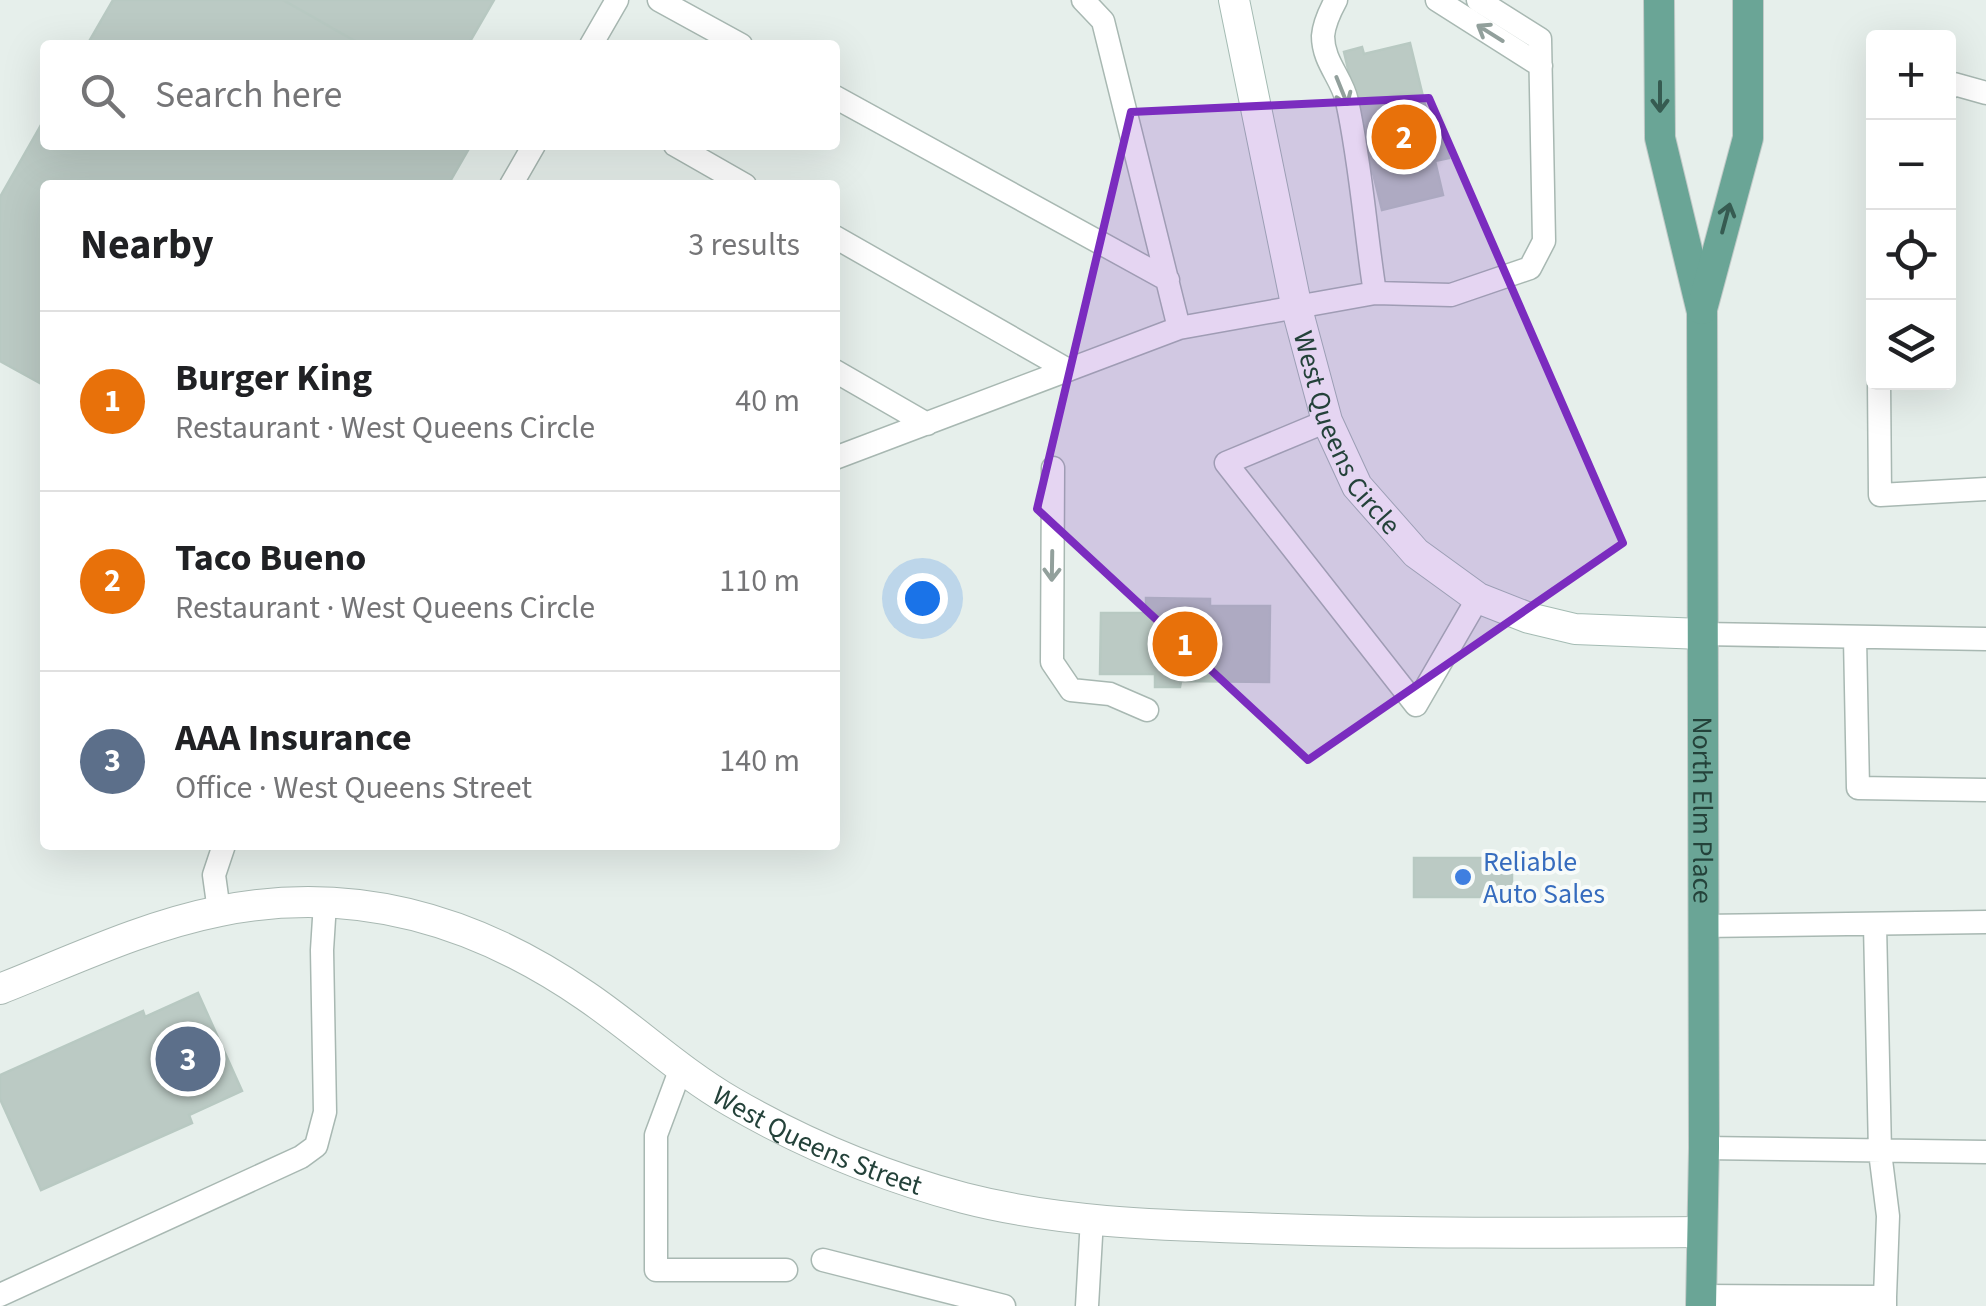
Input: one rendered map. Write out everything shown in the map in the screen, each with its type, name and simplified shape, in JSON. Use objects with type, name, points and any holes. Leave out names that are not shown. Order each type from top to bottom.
[{"type":"main road","name":"North Elm Place","points":[[1659,0],[1660,138],[1702,312],[1701,1301]]},
{"type":"main road","name":"North Elm Place","points":[[1702,312],[1748,138],[1748,0]]},
{"type":"street","name":"West Queens Circle","points":[[1234,0],[1297,309],[1327,420],[1357,486],[1416,553],[1478,598],[1529,618],[1575,630],[1702,634]]},
{"type":"street","name":"West Queens Street","points":[[0,989],[105,947],[219,911],[269,904],[380,908],[427,917],[475,933],[549,972],[731,1101],[863,1166],[971,1200],[1154,1225],[1347,1232],[1700,1232]]},
{"type":"lane","points":[[595,40],[618,0]]},
{"type":"lane","points":[[659,0],[732,40]]},
{"type":"lane","points":[[1082,0],[1103,21],[1179,328]]},
{"type":"lane","points":[[1336,0],[1323,36],[1326,57],[1346,94],[1360,160],[1363,217],[1376,294]]},
{"type":"lane","points":[[1437,0],[1541,66]]},
{"type":"lane","points":[[840,456],[1179,328],[1376,294],[1451,295],[1530,268],[1544,241],[1540,38],[1478,0]]},
{"type":"lane","points":[[1956,84],[1986,92]]},
{"type":"lane","points":[[840,100],[1168,280]]},
{"type":"lane","points":[[515,180],[531,150]]},
{"type":"lane","points":[[684,150],[736,180]]},
{"type":"lane","points":[[840,240],[1068,370]]},
{"type":"lane","points":[[840,375],[928,424]]},
{"type":"lane","points":[[1879,390],[1880,495],[1986,489]]},
{"type":"lane","points":[[1327,420],[1226,462],[1416,705],[1478,598]]},
{"type":"lane","points":[[1053,468],[1052,662],[1072,690],[1110,694],[1147,710]]},
{"type":"lane","points":[[1702,634],[1986,639]]},
{"type":"lane","points":[[1855,638],[1858,788],[1986,790]]},
{"type":"lane","points":[[219,911],[214,876],[222,850]]},
{"type":"lane","points":[[0,1295],[301,1157],[316,1146],[324,1112],[324,903]]},
{"type":"lane","points":[[1702,926],[1986,922]]},
{"type":"lane","points":[[1701,1301],[1885,1301],[1888,1216],[1880,1152],[1875,925]]},
{"type":"lane","points":[[681,1068],[656,1134],[656,1270],[786,1270]]},
{"type":"lane","points":[[1704,1148],[1986,1152]]},
{"type":"lane","points":[[1087,1306],[1092,1219]]},
{"type":"lane","points":[[823,1260],[1004,1306]]},
{"type":"highlighted area","points":[[1429,98],[1623,543],[1308,760],[1037,509],[1131,112]]},
{"type":"building","points":[[113,0],[283,0],[353,40],[90,40]]},
{"type":"building","points":[[283,0],[494,0],[471,40],[353,40]]},
{"type":"building","points":[[1410,43],[1428,117],[1438,114],[1449,158],[1435,161],[1443,195],[1382,210],[1373,173],[1369,174],[1371,167],[1344,52],[1362,47],[1364,54]]},
{"type":"building","points":[[40,127],[40,150],[468,150],[451,180],[40,180],[40,383],[0,361],[0,197]]},
{"type":"building","points":[[1146,598],[1210,599],[1210,606],[1270,606],[1269,682],[1181,681],[1180,687],[1155,687],[1155,674],[1100,674],[1101,613],[1146,613]]},
{"type":"building","name":"Reliable Auto Sales","points":[[1414,858],[1512,858],[1512,897],[1414,897]]},
{"type":"building","points":[[198,993],[242,1091],[189,1115],[192,1123],[41,1190],[0,1099],[0,1075],[143,1011],[145,1017]]},
{"type":"place","name":"Taco Bueno","points":[[1404,137]]},
{"type":"place","name":"Burger King","points":[[1185,644]]},
{"type":"place","name":"Reliable Auto Sales","points":[[1463,877]]},
{"type":"place","name":"AAA Insurance","points":[[188,1059]]}]
